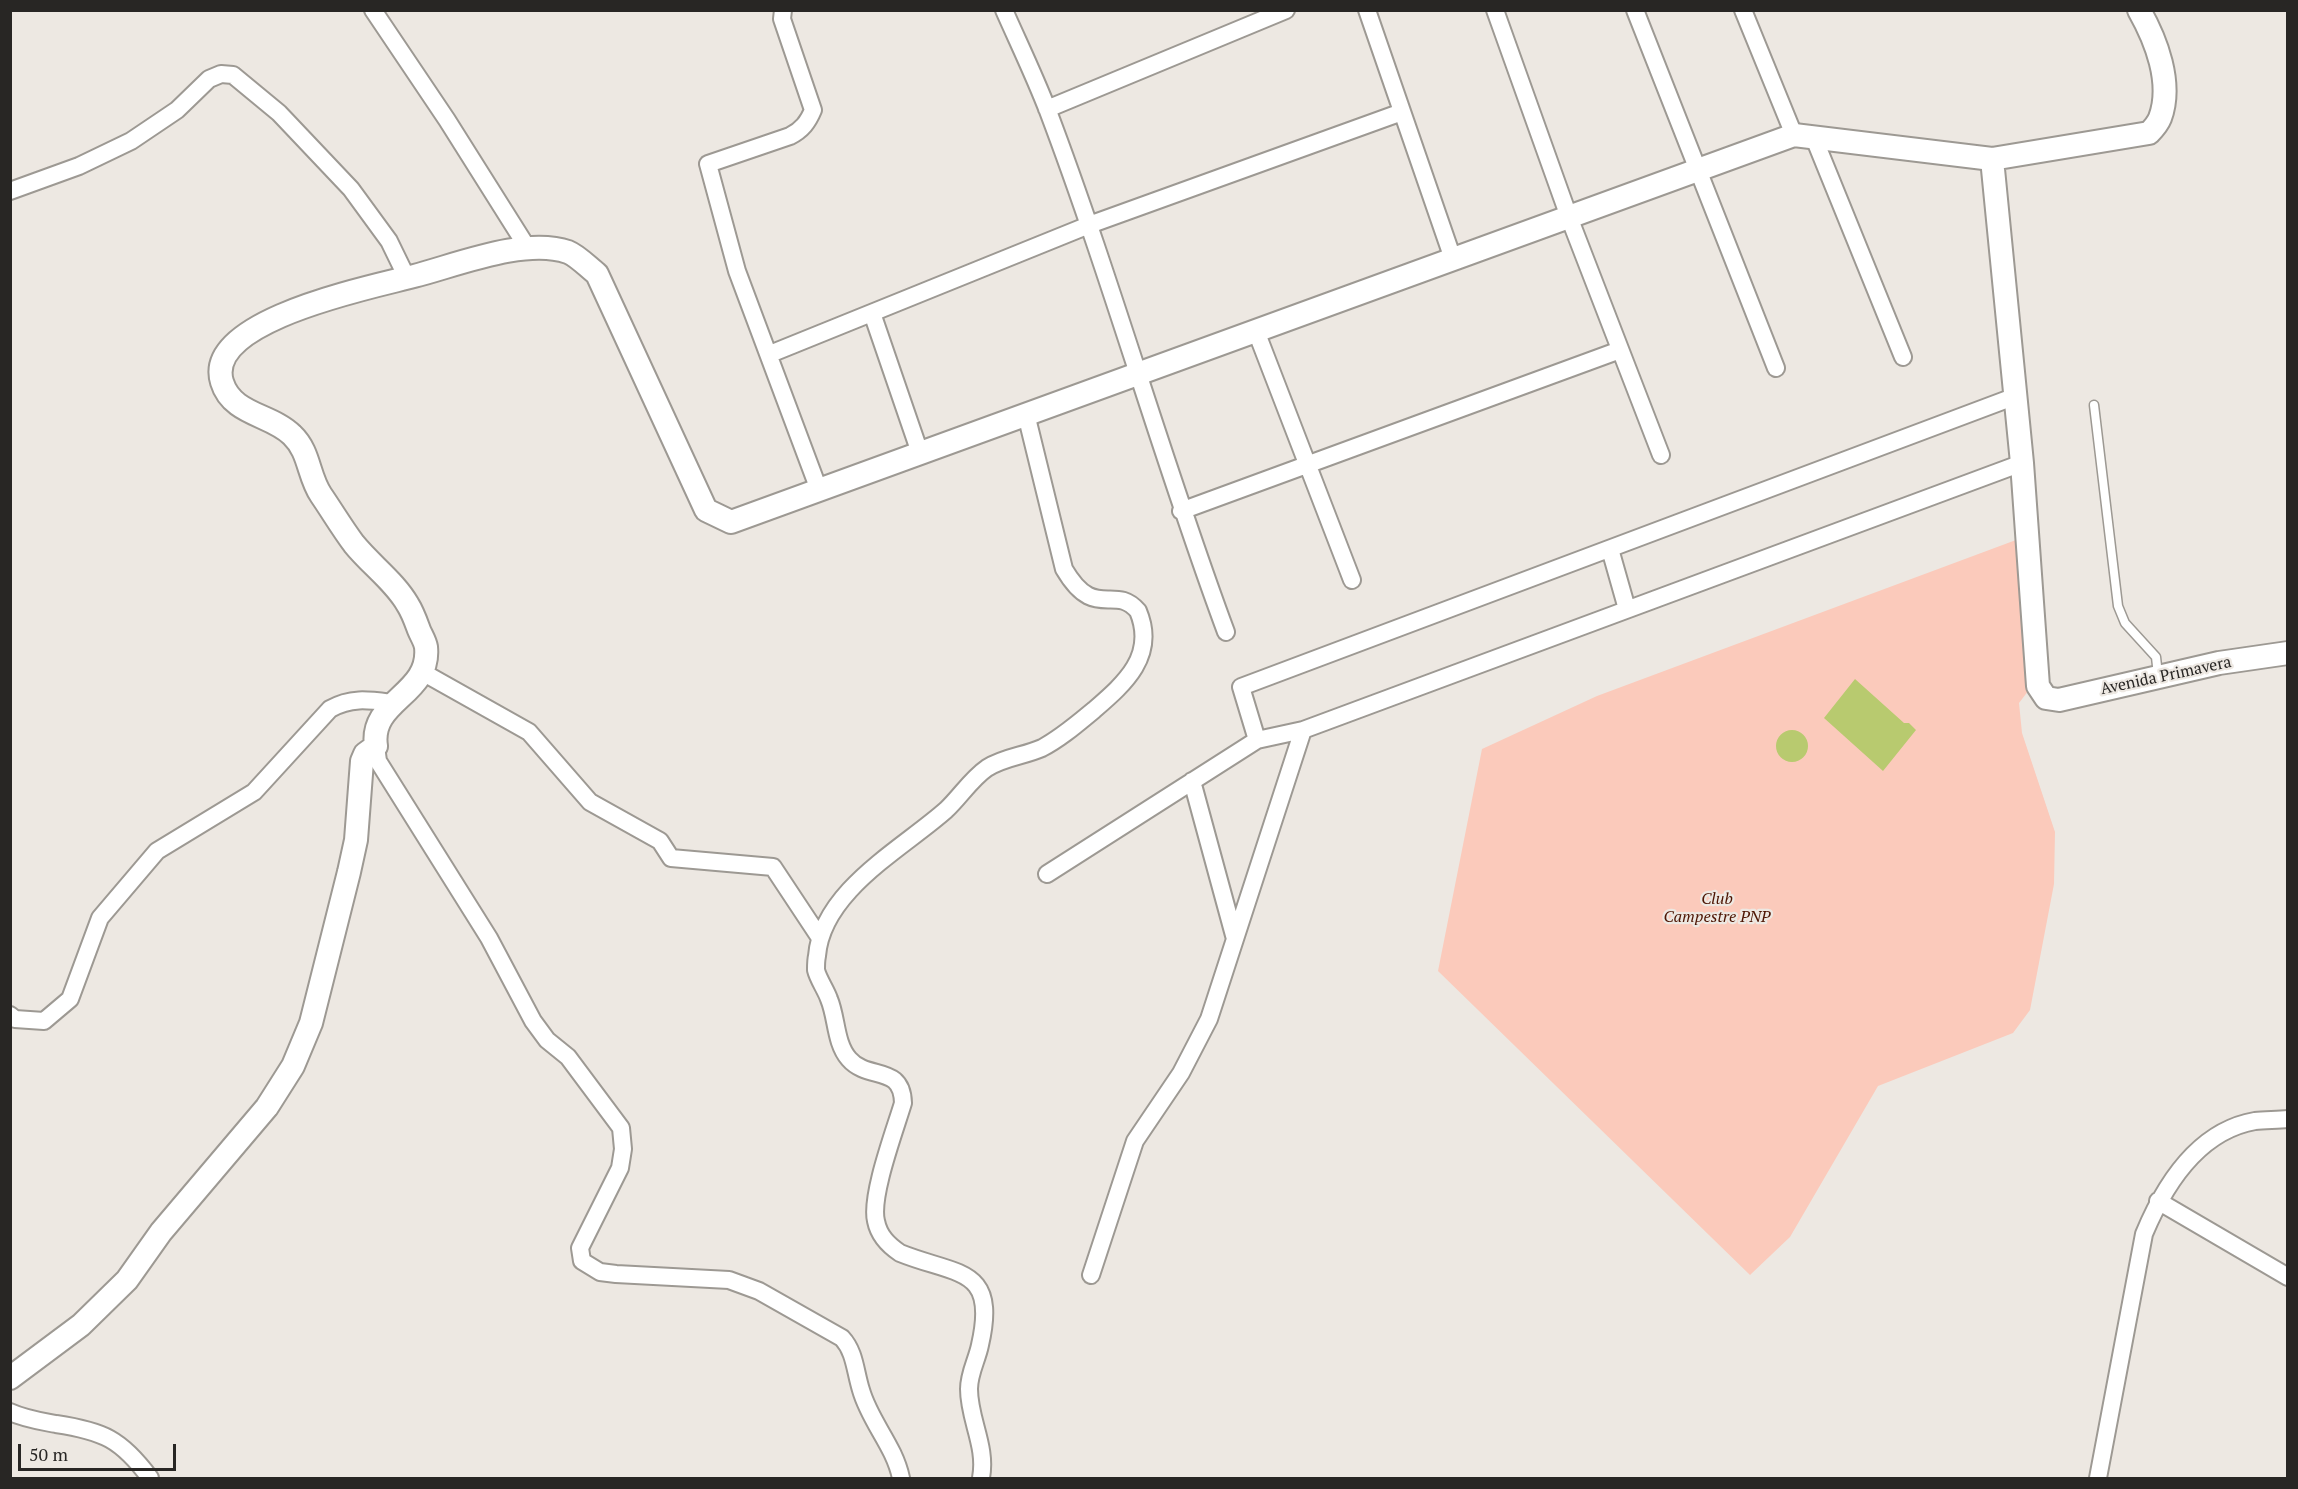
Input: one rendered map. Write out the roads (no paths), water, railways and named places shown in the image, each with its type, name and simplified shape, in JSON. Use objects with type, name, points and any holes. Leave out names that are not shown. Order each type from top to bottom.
[{"type":"street","points":[[373,10],[447,120],[527,247]]},
{"type":"street","points":[[783,10],[782,19],[813,110],[810,119],[798,132],[790,136],[708,164],[737,270],[819,490]]},
{"type":"street","points":[[1004,10],[1047,109],[1089,225],[1181,511],[1226,632]]},
{"type":"street","points":[[1047,109],[1286,10]]},
{"type":"street","points":[[1367,10],[1453,259]]},
{"type":"street","points":[[1495,10],[1569,217],[1661,455]]},
{"type":"street","points":[[1635,10],[1776,368]]},
{"type":"street","points":[[1743,10],[1804,137],[1903,357]]},
{"type":"street","points":[[902,1479],[892,1448],[873,1419],[861,1392],[850,1347],[842,1338],[759,1291],[729,1280],[600,1272],[582,1261],[580,1248],[620,1168],[623,1149],[621,1128],[568,1057],[547,1040],[533,1021],[489,938],[378,760],[374,733],[392,703],[424,673],[426,646],[408,605],[355,544],[317,490],[307,454],[293,436],[279,424],[237,405],[222,382],[221,368],[228,351],[251,329],[268,320],[407,278],[527,247],[569,252],[597,274],[706,510],[731,522],[1697,170],[1804,137],[1992,159],[2149,133],[2160,119],[2164,93],[2161,66],[2153,34],[2139,10]]},
{"type":"street","points":[[10,191],[79,166],[131,141],[177,110],[208,79],[221,74],[233,75],[279,113],[351,189],[389,241],[407,278]]},
{"type":"street","points":[[770,354],[1089,225],[1402,112]]},
{"type":"street","points":[[1047,874],[1257,740],[1303,730],[2022,464],[1992,159]]},
{"type":"street","points":[[872,312],[920,453]]},
{"type":"street","points":[[1256,331],[1352,580]]},
{"type":"street","points":[[1181,511],[1620,350]]},
{"type":"street","points":[[1257,740],[1240,687],[2016,396]]},
{"type":"street","points":[[981,1479],[982,1449],[970,1408],[969,1386],[986,1320],[986,1303],[978,1287],[965,1275],[900,1253],[891,1247],[878,1230],[875,1207],[903,1103],[903,1095],[901,1088],[891,1077],[858,1066],[844,1053],[830,1002],[816,971],[820,938],[834,911],[860,880],[898,845],[949,807],[984,770],[1004,759],[1024,756],[1058,739],[1125,684],[1137,664],[1143,639],[1138,611],[1120,599],[1090,598],[1077,588],[1064,568],[1026,414]]},
{"type":"street","name":"Avenida Primavera","points":[[2022,464],[2038,686],[2046,698],[2059,700],[2219,663],[2288,654]]},
{"type":"street","points":[[1610,549],[1627,609]]},
{"type":"street","points":[[424,673],[529,732],[590,802],[660,841],[671,858],[773,867],[820,938]]},
{"type":"street","points":[[10,1015],[15,1019],[44,1021],[70,999],[100,918],[157,851],[254,792],[330,709],[344,701],[360,699],[392,703]]},
{"type":"street","points":[[1090,1275],[1136,1142],[1181,1073],[1209,1018],[1303,730]]},
{"type":"street","points":[[10,1378],[81,1325],[127,1280],[161,1232],[267,1107],[293,1066],[311,1023],[349,872],[356,840],[362,761],[376,746]]},
{"type":"street","points":[[1192,782],[1234,939]]},
{"type":"street","points":[[2098,1479],[2144,1234],[2158,1201],[2174,1176],[2194,1155],[2222,1134],[2253,1122],[2288,1119]]},
{"type":"street","points":[[2158,1201],[2288,1277]]},
{"type":"street","points":[[10,1412],[30,1420],[99,1432],[127,1450],[150,1479]]},
{"type":"lane","points":[[2094,405],[2118,606],[2125,623],[2156,657],[2159,677]]},
{"type":"park label","name":"Club Campestre PNP","points":[[1717,908]]}]
